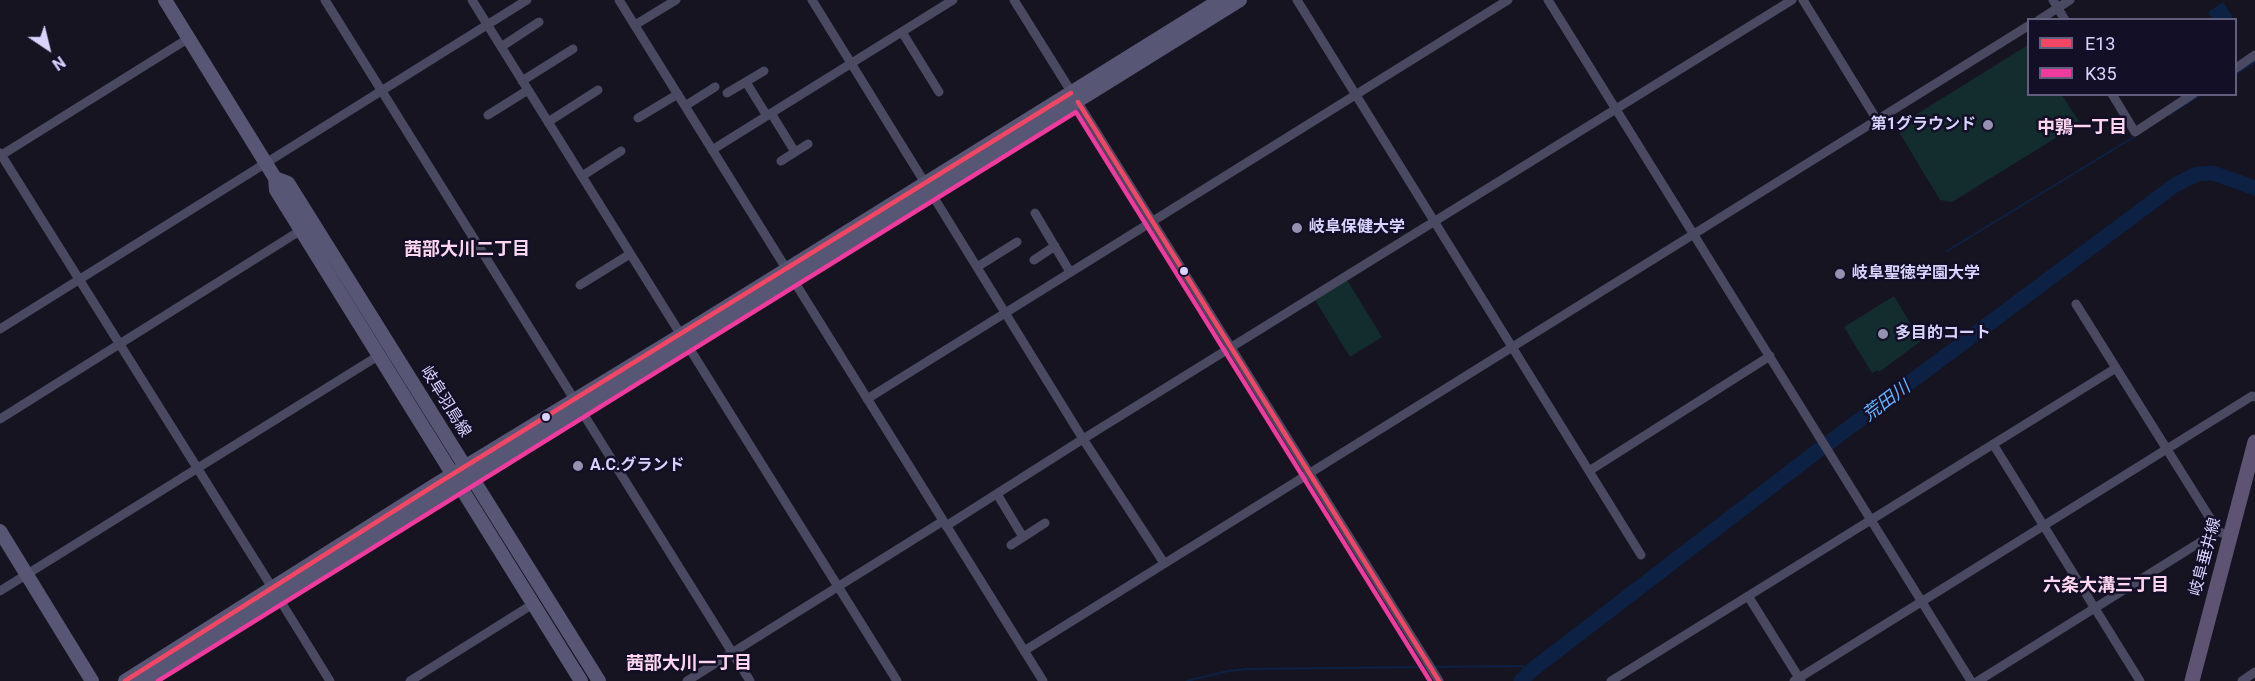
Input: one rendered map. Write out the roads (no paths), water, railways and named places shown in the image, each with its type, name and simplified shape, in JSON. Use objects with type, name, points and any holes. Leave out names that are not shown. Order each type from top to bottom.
[{"type":"main road","name":"岐阜垂井線","points":[[2192,681],[2224,533],[2255,442]]},
{"type":"street","name":"岐阜羽島線","points":[[165,0],[275,178],[276,190],[300,231],[581,681]]},
{"type":"street","points":[[325,0],[750,681]]},
{"type":"street","points":[[472,0],[897,681]]},
{"type":"street","points":[[0,329],[527,0]]},
{"type":"street","points":[[619,0],[1043,681]]},
{"type":"street","points":[[635,25],[676,0]]},
{"type":"street","points":[[812,0],[1083,439],[1164,564]]},
{"type":"street","points":[[712,150],[953,0]]},
{"type":"street","points":[[1014,0],[1439,681]]},
{"type":"street","points":[[1075,98],[1220,0]]},
{"type":"street","points":[[125,681],[275,593],[928,188],[1240,0]]},
{"type":"street","points":[[1297,0],[1641,555]]},
{"type":"street","points":[[867,399],[1508,0]]},
{"type":"street","points":[[1548,0],[1971,681]]},
{"type":"street","points":[[687,681],[839,586],[997,494],[1792,0]]},
{"type":"street","points":[[1803,0],[1877,120]]},
{"type":"street","points":[[2041,18],[2055,4],[2070,0]]},
{"type":"street","points":[[2055,4],[2064,18]]},
{"type":"street","points":[[501,47],[539,22]]},
{"type":"street","points":[[1024,651],[2027,27]]},
{"type":"street","points":[[902,32],[939,92]]},
{"type":"street","points":[[189,38],[0,154],[330,681]]},
{"type":"street","points":[[522,81],[573,49]]},
{"type":"street","points":[[2237,67],[2255,55]]},
{"type":"street","points":[[728,93],[764,71]]},
{"type":"street","points":[[746,82],[795,152]]},
{"type":"street","points":[[685,106],[715,87]]},
{"type":"street","points":[[488,115],[528,90]]},
{"type":"street","points":[[548,122],[598,90]]},
{"type":"street","points":[[638,118],[678,94]]},
{"type":"street","points":[[2113,96],[2135,132],[2190,96]]},
{"type":"street","points":[[781,160],[808,144]]},
{"type":"street","points":[[582,176],[621,151]]},
{"type":"street","name":"岐阜羽島線","points":[[275,178],[288,183],[599,681]]},
{"type":"street","points":[[1035,213],[1070,272]]},
{"type":"street","points":[[0,418],[313,222]]},
{"type":"street","points":[[977,267],[1017,242]]},
{"type":"street","points":[[1034,260],[1055,246]]},
{"type":"street","points":[[580,285],[630,254]]},
{"type":"street","points":[[1978,681],[2224,533],[2167,449],[2076,304]]},
{"type":"street","points":[[0,591],[378,356]]},
{"type":"street","points":[[1589,471],[1770,357]]},
{"type":"street","points":[[1618,679],[2116,368]]},
{"type":"street","points":[[1748,596],[1798,680],[2252,396],[2255,397]]},
{"type":"street","points":[[1993,444],[2140,681]]},
{"type":"street","points":[[997,494],[1023,537]]},
{"type":"street","points":[[1011,545],[1045,523]]},
{"type":"street","points":[[0,531],[92,681]]},
{"type":"street","points":[[144,681],[275,593]]},
{"type":"street","points":[[410,681],[532,604]]},
{"type":"street","points":[[2242,681],[2255,672]]},
{"type":"water","points":[[2223,2],[2233,18],[2212,18],[2208,12]]},
{"type":"waterway","points":[[2237,73],[2255,62]]},
{"type":"waterway","points":[[2169,115],[2199,96]]},
{"type":"waterway","points":[[1947,251],[2137,135]]},
{"type":"waterway","name":"荒田川","points":[[1521,681],[1532,670],[1807,459],[2175,185],[2197,174],[2213,173],[2255,188]]},
{"type":"waterway","name":"荒田川","points":[[1434,667],[1521,666],[1532,670]]},
{"type":"waterway","name":"荒田川","points":[[1187,681],[1247,669],[1425,667]]},
{"type":"place","name":"第1グラウンド","points":[[1988,125]]},
{"type":"place","name":"岐阜保健大学","points":[[1297,228]]},
{"type":"place","name":"岐阜聖徳学園大学","points":[[1840,274]]},
{"type":"place","name":"多目的コート","points":[[1883,334]]},
{"type":"place","name":"A.C.グランド","points":[[578,466]]},
{"type":"district","name":"中鶉一丁目","points":[[2082,128]]},
{"type":"district","name":"茜部大川二丁目","points":[[467,250]]},
{"type":"district","name":"六条大溝三丁目","points":[[2106,586]]},
{"type":"district","name":"茜部大川一丁目","points":[[689,664]]}]
